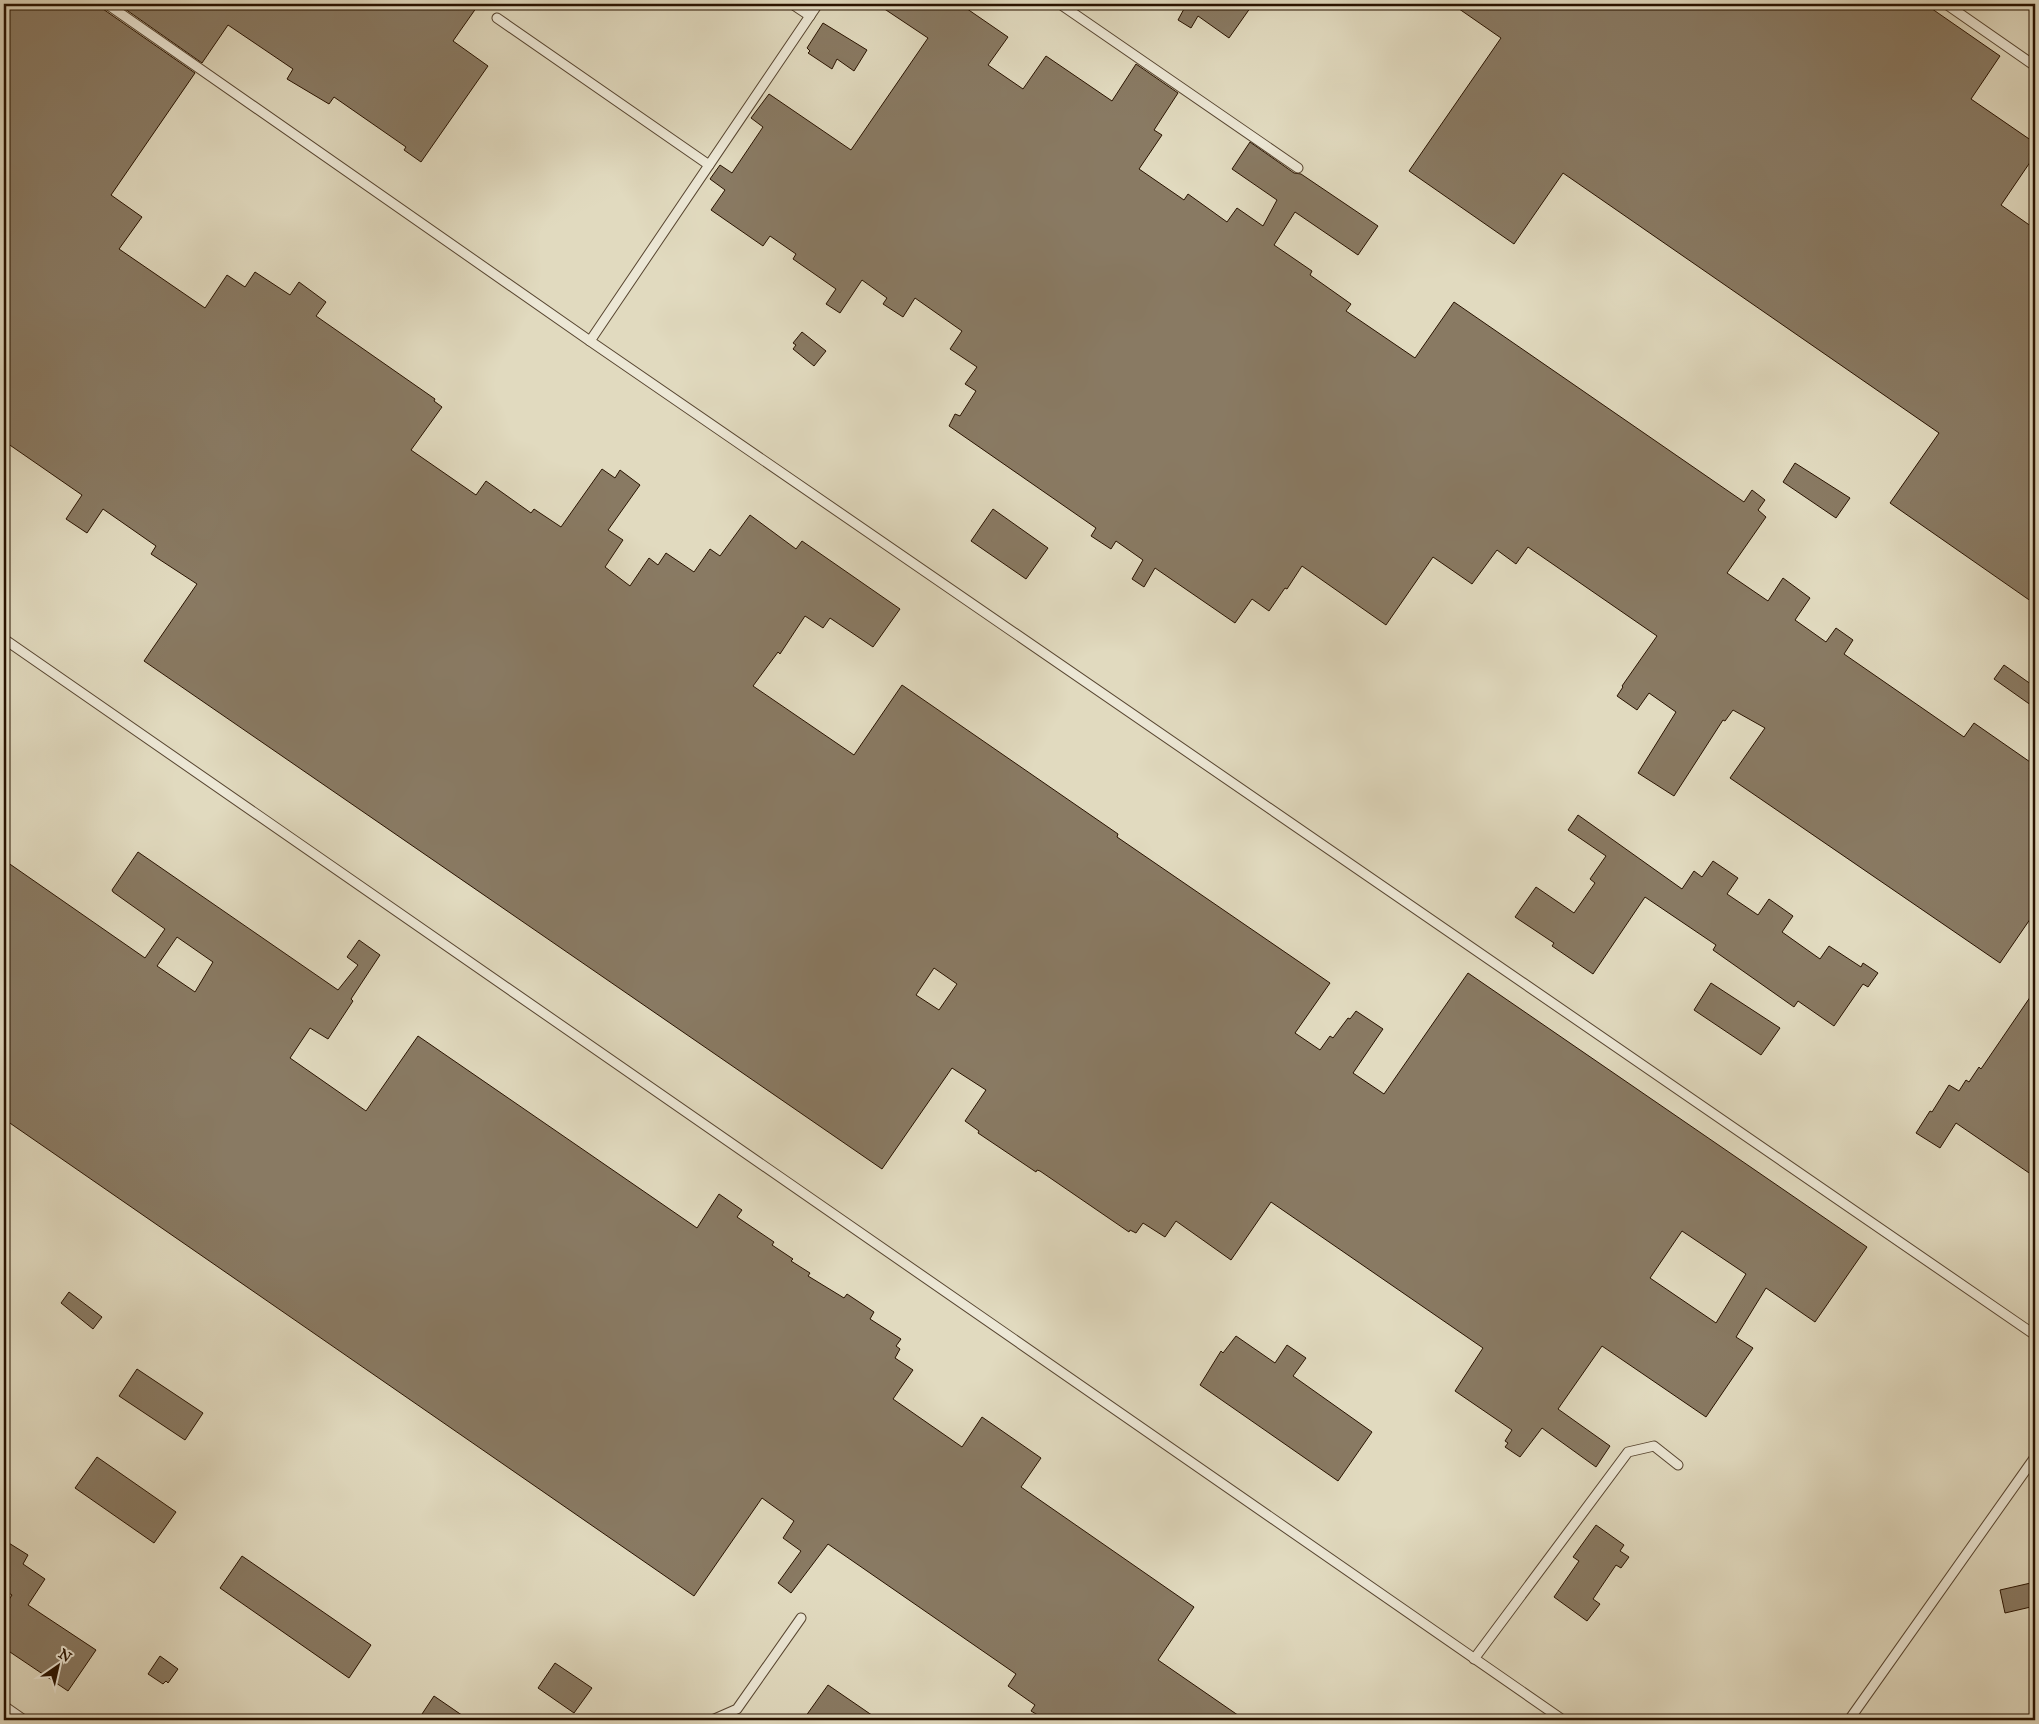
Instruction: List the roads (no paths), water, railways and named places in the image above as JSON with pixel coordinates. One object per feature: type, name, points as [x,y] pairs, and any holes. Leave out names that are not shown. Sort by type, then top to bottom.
[{"type":"lane","points":[[107,4],[590,341],[2035,1335]]},
{"type":"lane","points":[[792,4],[810,16]]},
{"type":"lane","points":[[590,341],[818,4]]},
{"type":"lane","points":[[1060,4],[1298,168]]},
{"type":"lane","points":[[1946,4],[2035,66]]},
{"type":"lane","points":[[497,18],[709,165]]},
{"type":"lane","points":[[4,639],[1563,1720]]},
{"type":"lane","points":[[1474,1659],[1628,1452],[1654,1446],[1678,1465]]},
{"type":"lane","points":[[1849,1720],[2035,1456]]},
{"type":"lane","points":[[712,1720],[737,1710],[801,1618]]},
{"type":"lane","points":[[4,1706],[24,1720]]}]
